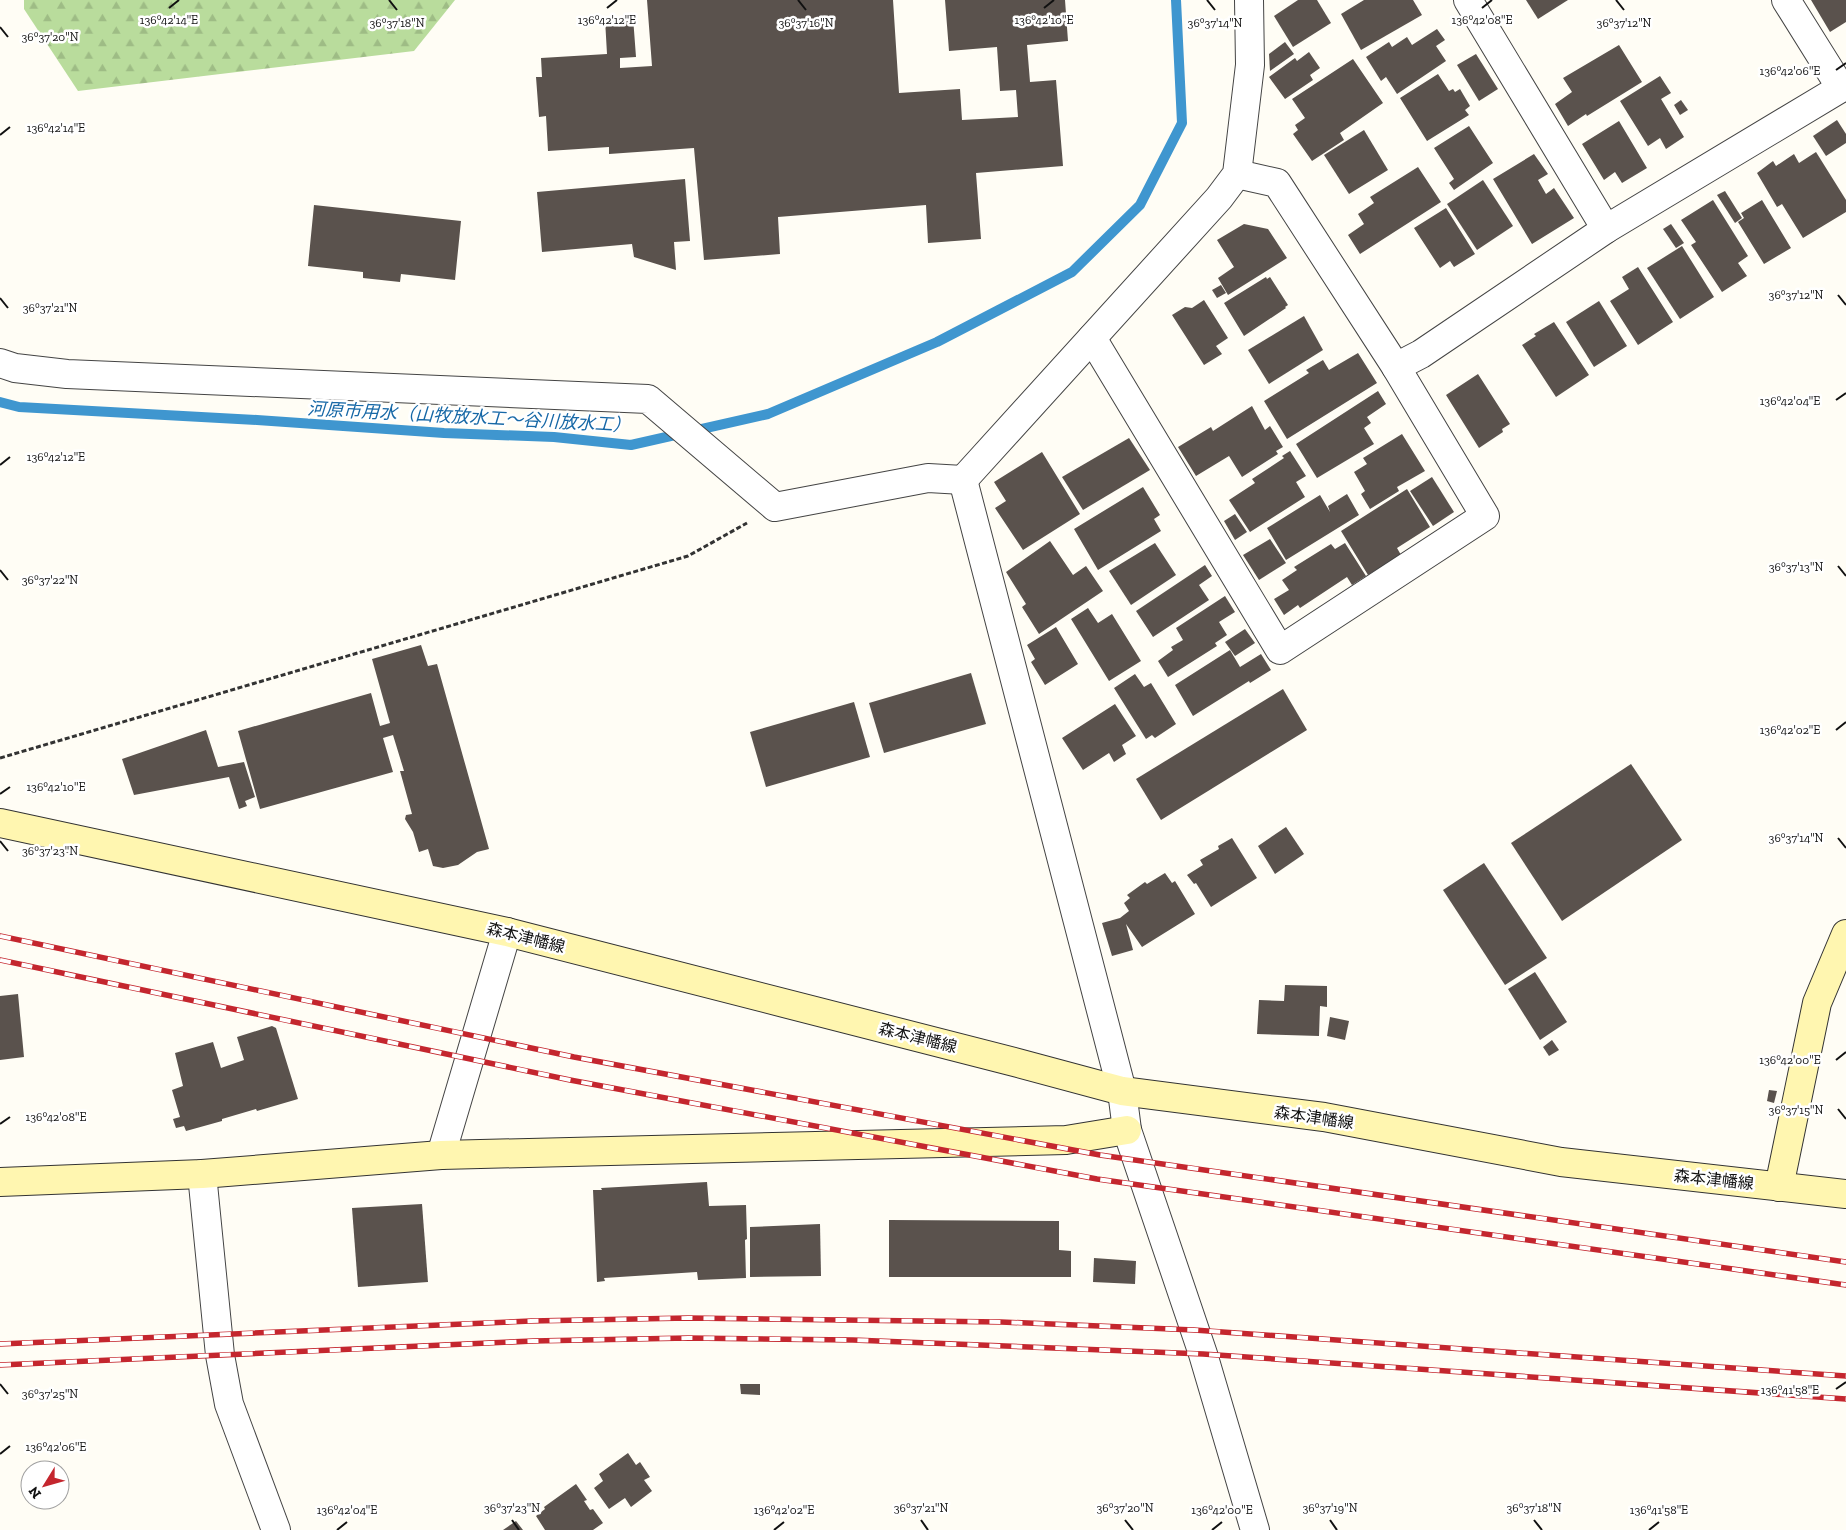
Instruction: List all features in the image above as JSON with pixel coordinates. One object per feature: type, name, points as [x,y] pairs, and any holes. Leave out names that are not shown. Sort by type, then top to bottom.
[{"type":"main road","name":"森本津幡線","points":[[0,823],[507,932],[1122,1091],[1324,1117],[1561,1162],[1846,1194]]},
{"type":"main road","points":[[1779,1187],[1817,1003],[1846,934]]},
{"type":"main road","points":[[0,1182],[202,1174],[441,1155],[1066,1140],[1127,1130]]},
{"type":"street","points":[[963,480],[1219,198],[1237,174],[1250,65],[1249,0]]},
{"type":"street","points":[[1468,0],[1606,229]]},
{"type":"street","points":[[1396,367],[1421,354],[1606,229],[1844,87],[1786,0]]},
{"type":"street","points":[[1092,338],[1280,650],[1485,516],[1396,367],[1277,183],[1237,174]]},
{"type":"street","points":[[0,363],[15,368],[67,374],[648,399],[776,507],[928,478],[963,480]]},
{"type":"street","points":[[963,480],[1122,1091],[1127,1130],[1203,1354],[1255,1530]]},
{"type":"street","points":[[441,1155],[507,932]]},
{"type":"street","points":[[202,1174],[220,1355],[229,1404],[276,1530]]},
{"type":"path","points":[[0,758],[688,556],[776,507]]},
{"type":"green space","points":[[24,0],[455,0],[414,51],[78,91],[24,9]]},
{"type":"building","points":[[647,0],[893,0],[899,93],[960,89],[962,120],[1018,117],[1016,90],[1000,91],[997,47],[949,51],[945,0],[1065,0],[1068,41],[1027,45],[1030,82],[1056,80],[1063,166],[976,173],[981,239],[928,243],[926,205],[778,217],[780,254],[704,260],[694,148],[609,154],[609,147],[548,151],[546,116],[539,117],[536,77],[542,77],[541,58],[607,54],[605,19],[633,17],[636,57],[620,58],[620,68],[652,66]]},
{"type":"building","points":[[1298,0],[1317,0],[1331,23],[1293,47],[1274,16]]},
{"type":"building","points":[[1364,0],[1413,0],[1422,15],[1361,50],[1341,14]]},
{"type":"building","points":[[1526,0],[1568,0],[1538,19]]},
{"type":"building","points":[[1811,0],[1846,0],[1846,22],[1830,32]]},
{"type":"building","points":[[1437,29],[1445,40],[1436,46],[1446,61],[1397,94],[1386,77],[1381,81],[1366,57],[1389,42],[1392,47],[1407,37],[1412,45]]},
{"type":"building","points":[[1285,42],[1294,54],[1270,71],[1269,54]]},
{"type":"building","points":[[1619,45],[1642,82],[1568,126],[1555,104],[1572,92],[1563,78]]},
{"type":"building","points":[[1309,52],[1320,68],[1310,75],[1313,80],[1285,99],[1269,77],[1295,58],[1297,61]]},
{"type":"building","points":[[1476,54],[1498,89],[1479,101],[1457,65]]},
{"type":"building","points":[[1353,59],[1383,103],[1340,133],[1344,140],[1312,161],[1293,134],[1298,130],[1295,125],[1305,118],[1292,99]]},
{"type":"building","points":[[1438,74],[1449,91],[1453,89],[1455,92],[1460,89],[1470,106],[1465,110],[1469,115],[1427,141],[1400,98]]},
{"type":"building","points":[[1660,76],[1671,93],[1661,99],[1684,137],[1666,149],[1660,138],[1648,146],[1620,101]]},
{"type":"building","points":[[1681,100],[1688,110],[1680,115],[1674,105]]},
{"type":"building","points":[[1837,120],[1846,134],[1846,143],[1826,156],[1813,136]]},
{"type":"building","points":[[1619,121],[1647,168],[1622,183],[1615,172],[1604,180],[1582,144]]},
{"type":"building","points":[[1469,126],[1493,163],[1454,190],[1449,183],[1454,179],[1434,148]]},
{"type":"building","points":[[1364,130],[1388,170],[1349,194],[1324,155]]},
{"type":"building","points":[[1816,152],[1846,200],[1846,212],[1803,238],[1782,204],[1777,207],[1757,173],[1773,161],[1776,166],[1794,154],[1799,163]]},
{"type":"building","points":[[1534,154],[1548,174],[1538,180],[1546,194],[1554,188],[1574,218],[1532,244],[1493,179]]},
{"type":"building","points":[[1418,167],[1441,202],[1360,254],[1348,235],[1364,224],[1358,214],[1374,203],[1370,197]]},
{"type":"building","points":[[685,179],[690,241],[674,242],[676,270],[634,257],[632,244],[542,252],[537,192]]},
{"type":"building","points":[[1483,180],[1513,226],[1477,250],[1447,204]]},
{"type":"building","points":[[1725,191],[1742,218],[1735,223],[1717,195]]},
{"type":"building","points":[[1713,200],[1748,256],[1738,263],[1747,276],[1722,292],[1691,245],[1696,242],[1681,220]]},
{"type":"building","points":[[1762,200],[1791,248],[1764,264],[1738,222],[1744,218],[1741,213]]},
{"type":"building","points":[[314,205],[461,221],[455,280],[401,274],[400,282],[363,278],[363,272],[308,266]]},
{"type":"building","points":[[1446,208],[1475,254],[1454,267],[1450,261],[1440,268],[1414,228]]},
{"type":"building","points":[[1244,224],[1268,229],[1287,258],[1228,295],[1218,278],[1234,267],[1217,240]]},
{"type":"building","points":[[1671,224],[1684,243],[1676,248],[1663,229]]},
{"type":"building","points":[[1682,246],[1714,297],[1680,319],[1647,268]]},
{"type":"building","points":[[1638,267],[1673,322],[1638,345],[1610,301],[1629,289],[1622,277]]},
{"type":"building","points":[[1266,277],[1267,279],[1270,277],[1288,305],[1244,336],[1224,303]]},
{"type":"building","points":[[1221,285],[1226,293],[1217,298],[1212,290]]},
{"type":"building","points":[[1204,300],[1228,338],[1216,346],[1222,354],[1204,365],[1172,315],[1185,307],[1192,308]]},
{"type":"building","points":[[1599,301],[1627,346],[1594,367],[1566,322]]},
{"type":"building","points":[[1304,316],[1323,350],[1269,384],[1248,350]]},
{"type":"building","points":[[1554,322],[1589,375],[1556,397],[1522,345],[1536,336],[1534,334]]},
{"type":"building","points":[[1358,353],[1377,383],[1287,439],[1264,401],[1309,373],[1306,370],[1323,360],[1329,370]]},
{"type":"building","points":[[1478,374],[1510,424],[1502,429],[1503,432],[1479,448],[1446,395]]},
{"type":"building","points":[[1378,391],[1386,404],[1367,417],[1371,423],[1364,428],[1374,444],[1317,478],[1296,444]]},
{"type":"building","points":[[1252,406],[1265,430],[1270,426],[1283,447],[1276,451],[1278,454],[1242,477],[1229,456],[1196,476],[1178,447],[1211,427],[1213,431]]},
{"type":"building","points":[[1402,434],[1425,471],[1397,487],[1399,491],[1370,509],[1361,494],[1365,491],[1354,472],[1367,464],[1363,458]]},
{"type":"building","points":[[1129,438],[1150,470],[1083,510],[1062,477]]},
{"type":"building","points":[[1290,451],[1306,476],[1296,482],[1305,497],[1250,532],[1229,500],[1255,483],[1252,479],[1284,458],[1282,456]]},
{"type":"building","points":[[1042,452],[1080,514],[1023,550],[995,508],[1006,501],[994,482]]},
{"type":"building","points":[[1432,477],[1454,512],[1433,526],[1410,491]]},
{"type":"building","points":[[1143,487],[1160,515],[1154,519],[1161,531],[1098,570],[1074,529]]},
{"type":"building","points":[[1407,489],[1430,527],[1397,548],[1401,555],[1368,575],[1341,531]]},
{"type":"building","points":[[1347,494],[1359,515],[1286,560],[1267,528],[1320,495],[1330,512],[1328,506]]},
{"type":"building","points":[[1235,514],[1247,532],[1235,540],[1224,521]]},
{"type":"building","points":[[1270,539],[1286,563],[1259,580],[1243,555]]},
{"type":"building","points":[[1050,541],[1073,575],[1086,566],[1103,591],[1039,634],[1022,607],[1026,604],[1006,572]]},
{"type":"building","points":[[1155,543],[1176,575],[1131,605],[1109,571]]},
{"type":"building","points":[[1345,543],[1366,576],[1352,585],[1347,577],[1300,608],[1298,605],[1284,615],[1274,599],[1289,590],[1282,580],[1297,570],[1294,567],[1331,544],[1335,549]]},
{"type":"building","points":[[1205,565],[1212,576],[1199,585],[1209,600],[1153,637],[1136,611]]},
{"type":"building","points":[[1225,596],[1235,612],[1219,622],[1227,635],[1215,643],[1217,646],[1168,677],[1158,661],[1173,650],[1171,647],[1183,640],[1176,628]]},
{"type":"building","points":[[1088,608],[1098,623],[1112,614],[1141,661],[1109,681],[1071,619]]},
{"type":"building","points":[[1056,627],[1078,664],[1045,685],[1031,662],[1035,659],[1027,645]]},
{"type":"building","points":[[1245,629],[1255,643],[1235,656],[1225,642]]},
{"type":"building","points":[[421,645],[428,666],[437,664],[489,849],[477,852],[458,865],[443,868],[433,866],[428,849],[419,852],[413,832],[405,819],[406,815],[412,814],[400,771],[404,771],[393,735],[383,738],[393,772],[260,809],[238,731],[371,693],[380,726],[390,723],[372,659]]},
{"type":"building","points":[[1230,650],[1240,667],[1261,654],[1271,670],[1250,683],[1249,681],[1193,716],[1175,685]]},
{"type":"building","points":[[971,673],[986,724],[884,753],[869,703]]},
{"type":"building","points":[[1135,674],[1144,687],[1151,683],[1176,724],[1155,738],[1152,735],[1146,739],[1114,688]]},
{"type":"building","points":[[1283,689],[1307,730],[1161,820],[1136,779]]},
{"type":"building","points":[[854,702],[870,757],[766,787],[750,732]]},
{"type":"building","points":[[1115,704],[1136,736],[1122,745],[1126,754],[1114,762],[1109,753],[1083,770],[1062,738]]},
{"type":"building","points":[[206,730],[218,767],[244,762],[255,797],[245,801],[247,806],[239,809],[229,777],[134,795],[122,759]]},
{"type":"building","points":[[1631,764],[1682,840],[1562,921],[1511,843]]},
{"type":"building","points":[[1286,827],[1304,854],[1275,874],[1258,846]]},
{"type":"building","points":[[1232,838],[1257,878],[1211,907],[1196,883],[1194,884],[1187,875],[1203,865],[1200,860],[1219,849],[1218,846]]},
{"type":"building","points":[[1484,863],[1547,958],[1505,985],[1443,890]]},
{"type":"building","points":[[1165,873],[1172,883],[1175,881],[1195,914],[1142,947],[1126,924],[1133,950],[1112,956],[1102,923],[1120,918],[1129,911],[1124,903],[1130,898],[1127,895],[1145,882],[1147,884]]},
{"type":"building","points":[[1535,972],[1567,1022],[1540,1040],[1508,989]]},
{"type":"building","points":[[1285,985],[1327,986],[1327,1007],[1320,1006],[1319,1036],[1257,1034],[1259,1000],[1284,1001]]},
{"type":"building","points":[[18,994],[24,1057],[0,1060],[0,996]]},
{"type":"building","points":[[1330,1017],[1349,1021],[1345,1040],[1327,1036]]},
{"type":"building","points":[[272,1026],[276,1028],[298,1099],[257,1111],[256,1109],[186,1131],[184,1126],[176,1128],[173,1119],[180,1117],[172,1090],[183,1086],[175,1053],[213,1042],[221,1068],[244,1060],[237,1037]]},
{"type":"building","points":[[1552,1040],[1559,1050],[1549,1056],[1543,1047]]},
{"type":"building","points":[[1769,1090],[1777,1091],[1774,1103],[1767,1101]]},
{"type":"building","points":[[707,1182],[709,1206],[746,1205],[746,1278],[698,1280],[697,1272],[604,1278],[605,1281],[597,1282],[593,1190]]},
{"type":"building","points":[[422,1204],[428,1282],[358,1287],[352,1208]]},
{"type":"building","points":[[889,1220],[1059,1221],[1059,1250],[1071,1251],[1071,1277],[889,1277]]},
{"type":"building","points":[[820,1224],[821,1276],[750,1277],[750,1227]]},
{"type":"building","points":[[1094,1258],[1136,1261],[1135,1284],[1093,1282]]},
{"type":"building","points":[[740,1384],[760,1384],[760,1395],[741,1394]]},
{"type":"building","points":[[628,1453],[636,1465],[640,1462],[650,1477],[644,1480],[652,1491],[631,1507],[625,1498],[609,1509],[594,1488],[603,1481],[599,1474]]},
{"type":"building","points":[[576,1484],[587,1500],[584,1501],[590,1510],[593,1509],[603,1523],[593,1530],[545,1530],[536,1516],[545,1509],[544,1507]]},
{"type":"building","points":[[516,1521],[523,1530],[503,1530]]},
{"type":"waterway","name":"河原市用水（山牧放水工～谷川放水工）","points":[[0,402],[19,407],[257,420],[444,433],[554,437],[631,445],[768,414],[937,342],[1072,272],[1140,205],[1182,123],[1176,0]]},
{"type":"railway","points":[[0,936],[574,1057],[1100,1155],[1846,1262]]},
{"type":"railway","points":[[0,960],[570,1080],[1097,1179],[1846,1285]]},
{"type":"railway","points":[[0,1344],[531,1321],[688,1318],[1001,1322],[1194,1330],[1846,1376]]},
{"type":"railway","points":[[0,1365],[533,1341],[688,1338],[853,1340],[1203,1354],[1846,1399]]}]
